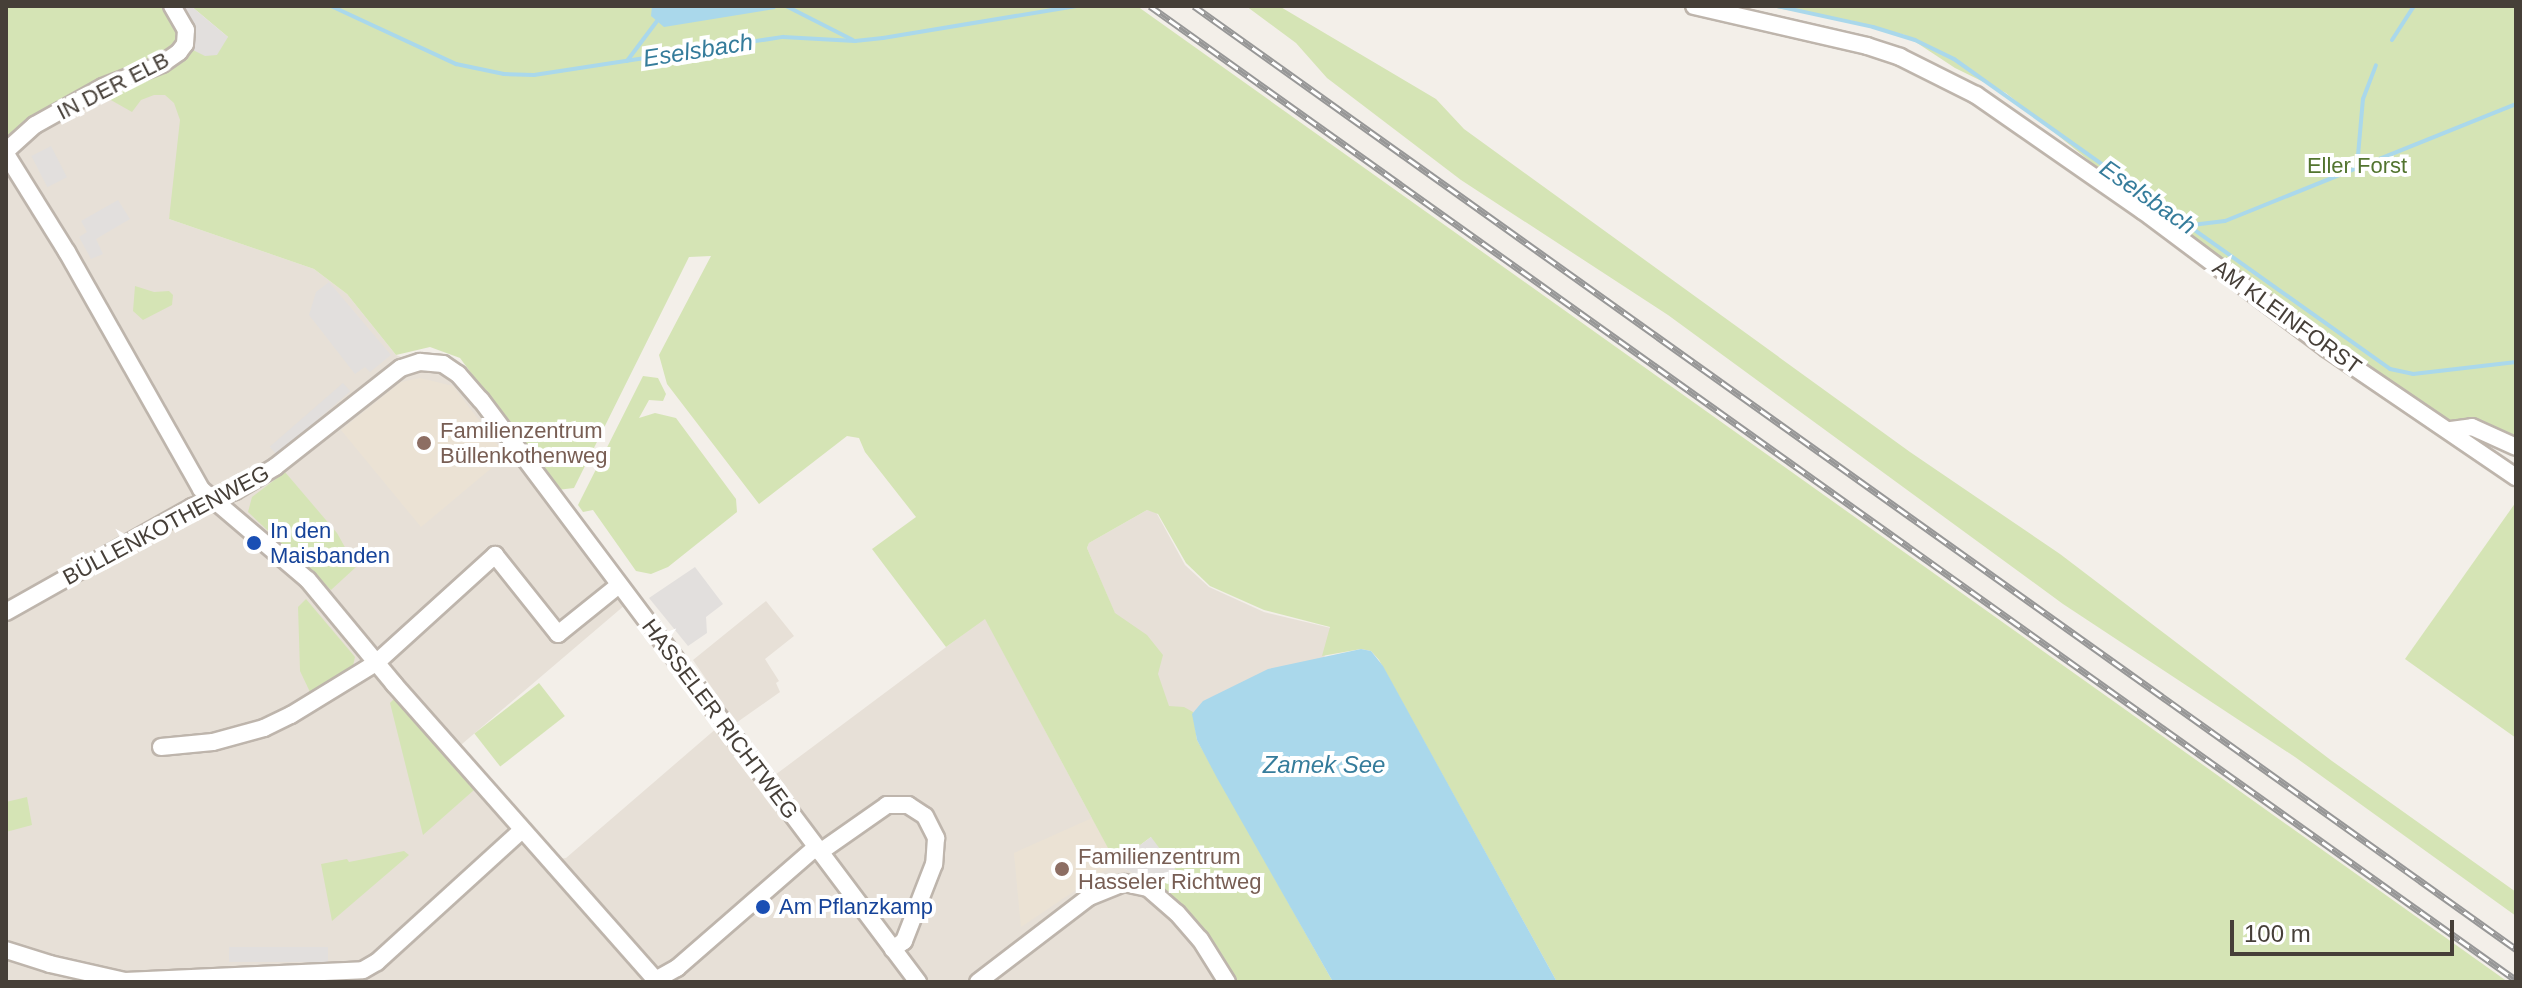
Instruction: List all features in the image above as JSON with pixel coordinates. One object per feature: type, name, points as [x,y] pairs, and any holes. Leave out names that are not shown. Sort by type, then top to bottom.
[{"type":"street","name":"IN DER ELB","points":[[6,153],[35,125],[103,87],[162,64],[179,52],[185,44],[186,30],[172,6]]},
{"type":"street","name":"AM KLEINFORST","points":[[1694,6],[1867,46],[1900,57],[1964,88],[2143,211],[2326,348],[2516,477]]},
{"type":"street","points":[[6,153],[210,500],[232,513],[308,580],[522,830],[658,980],[677,968],[818,850],[887,805],[908,805],[925,816],[936,838],[934,864],[904,941],[893,949]]},
{"type":"street","name":"BÜLLENKOTHENWEG","points":[[6,612],[192,507],[275,467],[401,368],[420,362],[443,364]]},
{"type":"street","name":"HASSELER RICHTWEG","points":[[443,364],[458,374],[481,400],[918,982]]},
{"type":"street","name":"AM KLEINFORST","points":[[2451,430],[2472,427],[2516,447]]},
{"type":"street","points":[[161,747],[213,742],[264,728],[376,663],[495,555],[558,634],[619,585]]},
{"type":"street","points":[[6,950],[50,964],[125,981],[363,970],[377,962],[522,830]]},
{"type":"street","points":[[978,982],[1089,897],[1124,883],[1148,888],[1177,913],[1200,939],[1227,982]]},
{"type":"shaded area","points":[[173,6],[191,6],[228,37],[217,55],[205,56],[187,47]]},
{"type":"shaded area","points":[[205,56],[169,219],[314,269],[347,294],[396,355],[454,378],[625,605],[462,744],[459,760],[548,860],[566,858],[718,727],[775,775],[985,618],[1116,863],[1156,888],[1230,982],[6,982],[6,153],[105,87]]},
{"type":"shaded area","points":[[51,146],[67,177],[47,187],[31,156]]},
{"type":"shaded area","points":[[118,200],[130,219],[96,239],[103,254],[91,259],[79,237],[87,232],[81,221]]},
{"type":"shaded area","points":[[329,282],[391,355],[370,372],[365,367],[355,374],[309,315],[316,292]]},
{"type":"shaded area","name":"Familienzentrum Büllenkothenweg","points":[[420,378],[453,386],[506,456],[421,527],[341,430],[401,382]]},
{"type":"shaded area","points":[[343,383],[350,391],[277,455],[270,447]]},
{"type":"shaded area","points":[[1147,510],[1156,512],[1185,565],[1209,587],[1264,612],[1331,628],[1322,668],[1162,725],[1087,548],[1089,543]]},
{"type":"shaded area","points":[[695,567],[723,604],[706,617],[707,633],[688,646],[649,598]]},
{"type":"shaded area","points":[[766,601],[794,636],[765,659],[779,681],[776,683],[780,692],[736,723],[693,660]]},
{"type":"shaded area","name":"Familienzentrum Hasseler Richtweg","points":[[1092,818],[1116,863],[1021,927],[1014,853]]},
{"type":"shaded area","points":[[1151,837],[1178,873],[1156,888],[1116,863]]},
{"type":"shaded area","points":[[229,947],[328,947],[328,962],[229,962]]},
{"type":"green space","points":[[6,6],[168,6],[182,26],[180,45],[78,90],[6,137]]},
{"type":"green space","points":[[191,6],[1137,6],[2508,982],[1557,982],[1379,660],[1371,651],[1361,649],[1322,656],[1330,627],[1264,610],[1210,586],[1186,563],[1158,514],[1147,510],[1089,543],[1087,548],[1115,613],[1147,635],[1163,655],[1158,674],[1169,706],[1184,707],[1193,712],[1197,740],[1333,982],[1230,982],[1156,888],[1151,837],[1116,863],[985,619],[946,647],[872,549],[916,517],[865,452],[859,438],[847,436],[759,504],[667,384],[659,355],[711,256],[689,257],[574,488],[557,490],[460,358],[430,347],[396,355],[347,294],[314,269],[169,219],[180,120],[174,103],[165,95],[154,95],[141,100],[132,112],[102,95],[187,47],[228,37]]},
{"type":"green space","points":[[1246,6],[1279,6],[1436,99],[1464,129],[1910,452],[2060,554],[2332,761],[2516,892],[2516,916],[2295,757],[2063,604],[1668,315],[1461,180],[1327,78],[1296,43]]},
{"type":"green space","name":"Eller Forst","points":[[1765,6],[2516,6],[2516,442],[2483,421],[2445,421],[2329,344],[2177,232],[2006,93],[1955,68],[1905,35],[1853,21]]},
{"type":"green space","points":[[135,286],[154,292],[169,291],[173,295],[172,305],[143,320],[133,311]]},
{"type":"green space","points":[[643,376],[658,378],[666,394],[663,401],[649,400],[639,418],[655,413],[676,418],[736,499],[737,512],[668,567],[651,574],[636,571],[593,510],[583,512],[578,505]]},
{"type":"green space","points":[[285,472],[337,533],[356,567],[331,590],[248,512],[252,497]]},
{"type":"green space","points":[[2516,502],[2516,738],[2405,659]]},
{"type":"green space","points":[[306,599],[355,657],[353,666],[310,692],[300,671],[298,607]]},
{"type":"green space","points":[[539,683],[565,716],[500,767],[474,733]]},
{"type":"green space","points":[[395,698],[474,790],[423,835],[390,703]]},
{"type":"green space","points":[[27,797],[32,825],[6,832],[6,802]]},
{"type":"green space","points":[[404,851],[409,855],[332,921],[321,864]]},
{"type":"water","points":[[652,6],[776,6],[775,9],[664,27],[651,16]]},
{"type":"water","name":"Zamek See","points":[[1361,649],[1371,651],[1383,666],[1557,982],[1333,982],[1197,740],[1192,714],[1203,701],[1268,669]]},
{"type":"waterway","name":"Eselsbach","points":[[331,6],[456,64],[504,74],[534,75],[783,37],[855,41],[883,38],[1076,6]]},
{"type":"waterway","points":[[786,6],[853,40]]},
{"type":"waterway","name":"Eselsbach","points":[[1777,6],[1873,27],[1915,40],[1954,59],[2390,369],[2413,374],[2516,362]]},
{"type":"waterway","points":[[2392,40],[2414,6]]},
{"type":"waterway","points":[[627,61],[657,21]]},
{"type":"waterway","points":[[2357,167],[2363,99],[2376,65]]},
{"type":"waterway","points":[[2192,225],[2225,221],[2516,104]]},
{"type":"railway","points":[[1150,6],[2516,980]]},
{"type":"railway","points":[[1194,6],[2516,949]]},
{"type":"place","name":"Familienzentrum Büllenkothenweg","points":[[424,443]]},
{"type":"place","name":"In den Maisbanden","points":[[254,543]]},
{"type":"place","name":"Familienzentrum Hasseler Richtweg","points":[[1062,869]]},
{"type":"place","name":"Am Pflanzkamp","points":[[763,907]]}]
